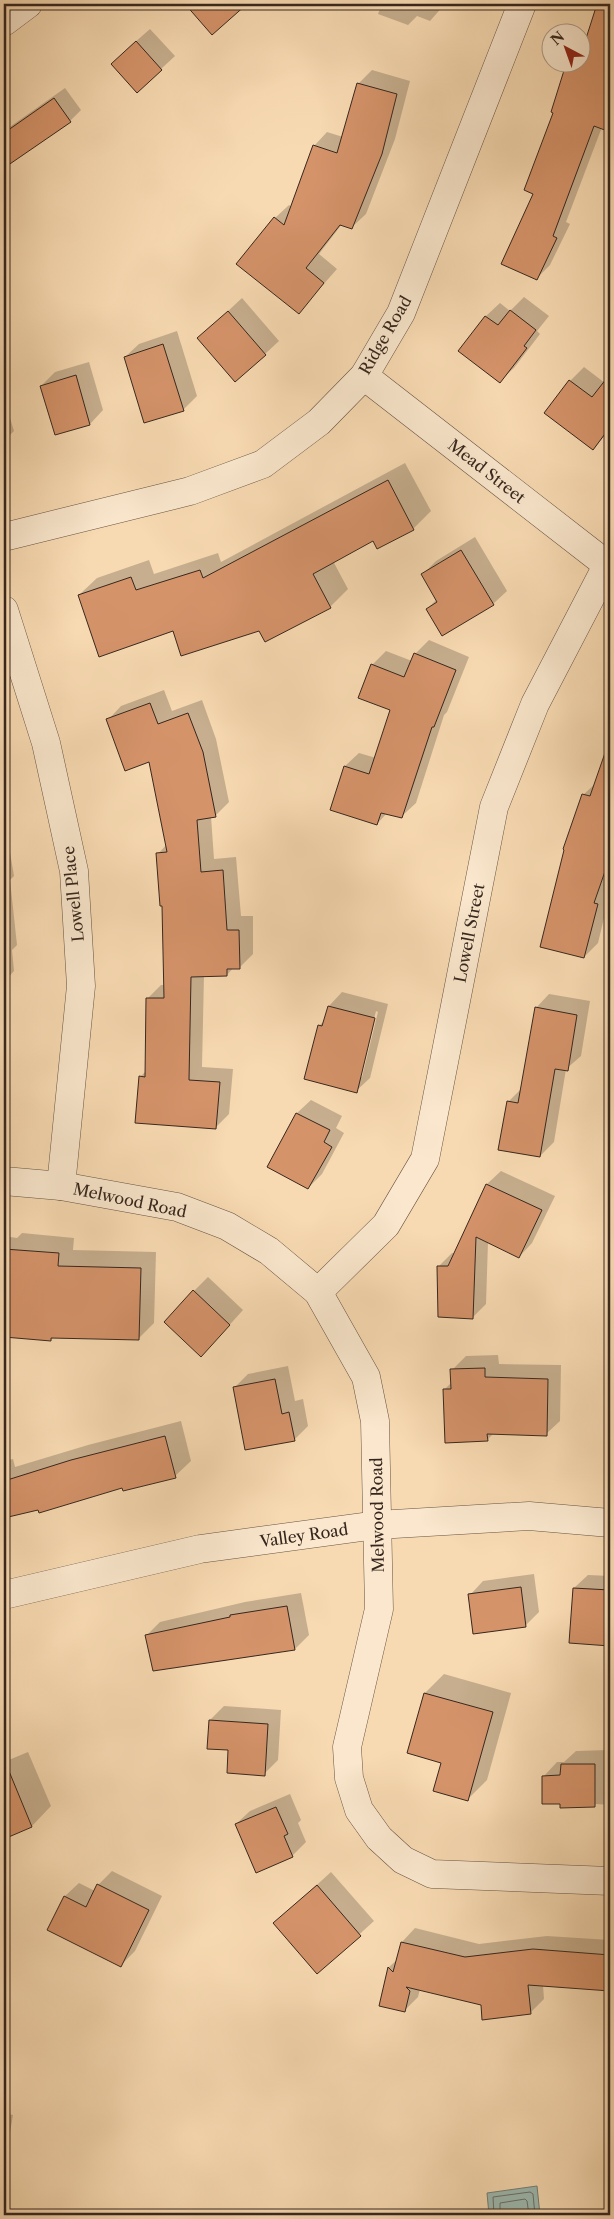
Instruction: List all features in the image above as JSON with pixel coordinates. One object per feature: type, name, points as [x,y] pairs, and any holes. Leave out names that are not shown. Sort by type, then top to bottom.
[{"type":"street","points":[[4,22],[28,4]]},
{"type":"street","name":"Ridge Road","points":[[4,537],[190,491],[263,464],[319,422],[364,376],[402,313],[522,4]]},
{"type":"street","name":"Mead Street","points":[[364,376],[609,563]]},
{"type":"street","name":"Lowell Street","points":[[318,1292],[386,1225],[425,1159],[494,807],[535,704],[609,563]]},
{"type":"street","name":"Lowell Place","points":[[4,610],[46,743],[74,871],[81,986],[61,1186]]},
{"type":"street","name":"Melwood Road","points":[[4,1182],[61,1186],[177,1207],[227,1226],[269,1251],[318,1292],[366,1377],[375,1421],[379,1609],[347,1748],[348,1778],[359,1810],[379,1838],[403,1860],[432,1874],[610,1881]]},
{"type":"street","name":"Valley Road","points":[[4,1595],[200,1549],[376,1525],[529,1516],[610,1523]]},
{"type":"water","points":[[537,2186],[540,2215],[489,2215],[487,2193]]},
{"type":"building","points":[[185,4],[247,4],[212,35]]},
{"type":"building","points":[[597,4],[610,4],[610,132],[594,126],[553,236],[557,238],[537,280],[501,264],[533,194],[524,190],[553,113],[551,112],[564,72],[592,72],[591,22]]},
{"type":"building","points":[[136,41],[162,70],[137,93],[111,64]]},
{"type":"building","points":[[357,83],[397,94],[382,154],[352,229],[340,225],[306,268],[324,283],[299,314],[236,264],[274,217],[284,225],[313,145],[337,153]]},
{"type":"building","points":[[54,98],[71,122],[4,168],[4,133]]},
{"type":"building","points":[[510,310],[536,330],[524,346],[527,348],[500,383],[458,351],[485,316],[498,325]]},
{"type":"building","points":[[228,311],[266,355],[235,382],[197,338]]},
{"type":"building","points":[[163,344],[184,411],[144,423],[124,357]]},
{"type":"building","points":[[610,374],[610,427],[593,450],[544,413],[569,380],[592,397]]},
{"type":"building","points":[[76,375],[90,425],[55,435],[40,386]]},
{"type":"building","points":[[388,480],[414,530],[377,549],[373,541],[313,574],[331,608],[265,642],[259,631],[181,656],[173,631],[99,657],[78,595],[131,577],[136,590],[200,570],[203,578]]},
{"type":"building","points":[[461,550],[494,605],[442,636],[426,609],[437,602],[421,574]]},
{"type":"building","points":[[414,653],[456,670],[434,727],[432,727],[402,818],[381,813],[377,825],[330,810],[344,766],[369,774],[390,710],[358,698],[371,664],[404,677]]},
{"type":"building","points":[[150,703],[158,724],[188,713],[203,752],[216,817],[197,820],[201,872],[223,870],[227,930],[239,930],[240,969],[227,969],[227,976],[191,977],[189,1080],[220,1082],[216,1129],[135,1123],[139,1076],[145,1077],[146,998],[164,998],[162,906],[160,906],[156,853],[167,852],[149,762],[125,771],[106,719]]},
{"type":"building","points":[[606,750],[610,751],[610,857],[594,903],[598,904],[584,958],[540,947],[563,849],[582,794],[590,796]]},
{"type":"building","points":[[328,1006],[375,1018],[357,1093],[304,1079],[318,1025],[322,1026]]},
{"type":"building","points":[[535,1007],[577,1015],[568,1071],[555,1069],[540,1157],[498,1150],[507,1101],[518,1103]]},
{"type":"building","points":[[296,1113],[330,1130],[324,1142],[332,1147],[308,1189],[267,1167]]},
{"type":"building","points":[[486,1184],[542,1210],[519,1258],[476,1237],[473,1319],[438,1317],[437,1266],[448,1266]]},
{"type":"building","points":[[4,1249],[59,1253],[58,1266],[141,1268],[139,1340],[51,1338],[51,1341],[4,1337]]},
{"type":"building","points":[[193,1290],[230,1325],[201,1357],[164,1322]]},
{"type":"building","points":[[485,1368],[485,1377],[548,1379],[547,1436],[487,1434],[488,1441],[445,1443],[443,1389],[451,1389],[450,1369]]},
{"type":"building","points":[[275,1379],[282,1414],[289,1412],[295,1441],[245,1450],[233,1387]]},
{"type":"building","points":[[165,1436],[176,1478],[123,1491],[122,1488],[39,1513],[38,1510],[4,1518],[4,1481],[71,1460]]},
{"type":"building","points":[[521,1587],[526,1627],[473,1634],[468,1594]]},
{"type":"building","points":[[573,1588],[610,1590],[610,1646],[569,1643]]},
{"type":"building","points":[[287,1606],[295,1650],[153,1671],[145,1635],[230,1617],[230,1615]]},
{"type":"building","points":[[424,1693],[493,1712],[468,1801],[433,1791],[441,1763],[407,1753]]},
{"type":"building","points":[[209,1720],[268,1724],[265,1776],[227,1773],[228,1750],[207,1749]]},
{"type":"building","points":[[4,1759],[32,1827],[4,1839]]},
{"type":"building","points":[[561,1764],[595,1764],[595,1807],[560,1808],[560,1804],[542,1804],[542,1776],[560,1775]]},
{"type":"building","points":[[276,1807],[288,1834],[284,1836],[293,1857],[256,1873],[235,1824]]},
{"type":"building","points":[[97,1884],[149,1910],[121,1967],[47,1930],[64,1896],[86,1907]]},
{"type":"building","points":[[317,1885],[361,1936],[317,1974],[273,1923]]},
{"type":"building","points":[[401,1942],[465,1957],[533,1949],[610,1955],[610,1991],[528,1985],[531,2014],[482,2020],[481,2005],[406,1987],[410,1991],[405,2012],[379,2006],[388,1967],[393,1972]]}]
